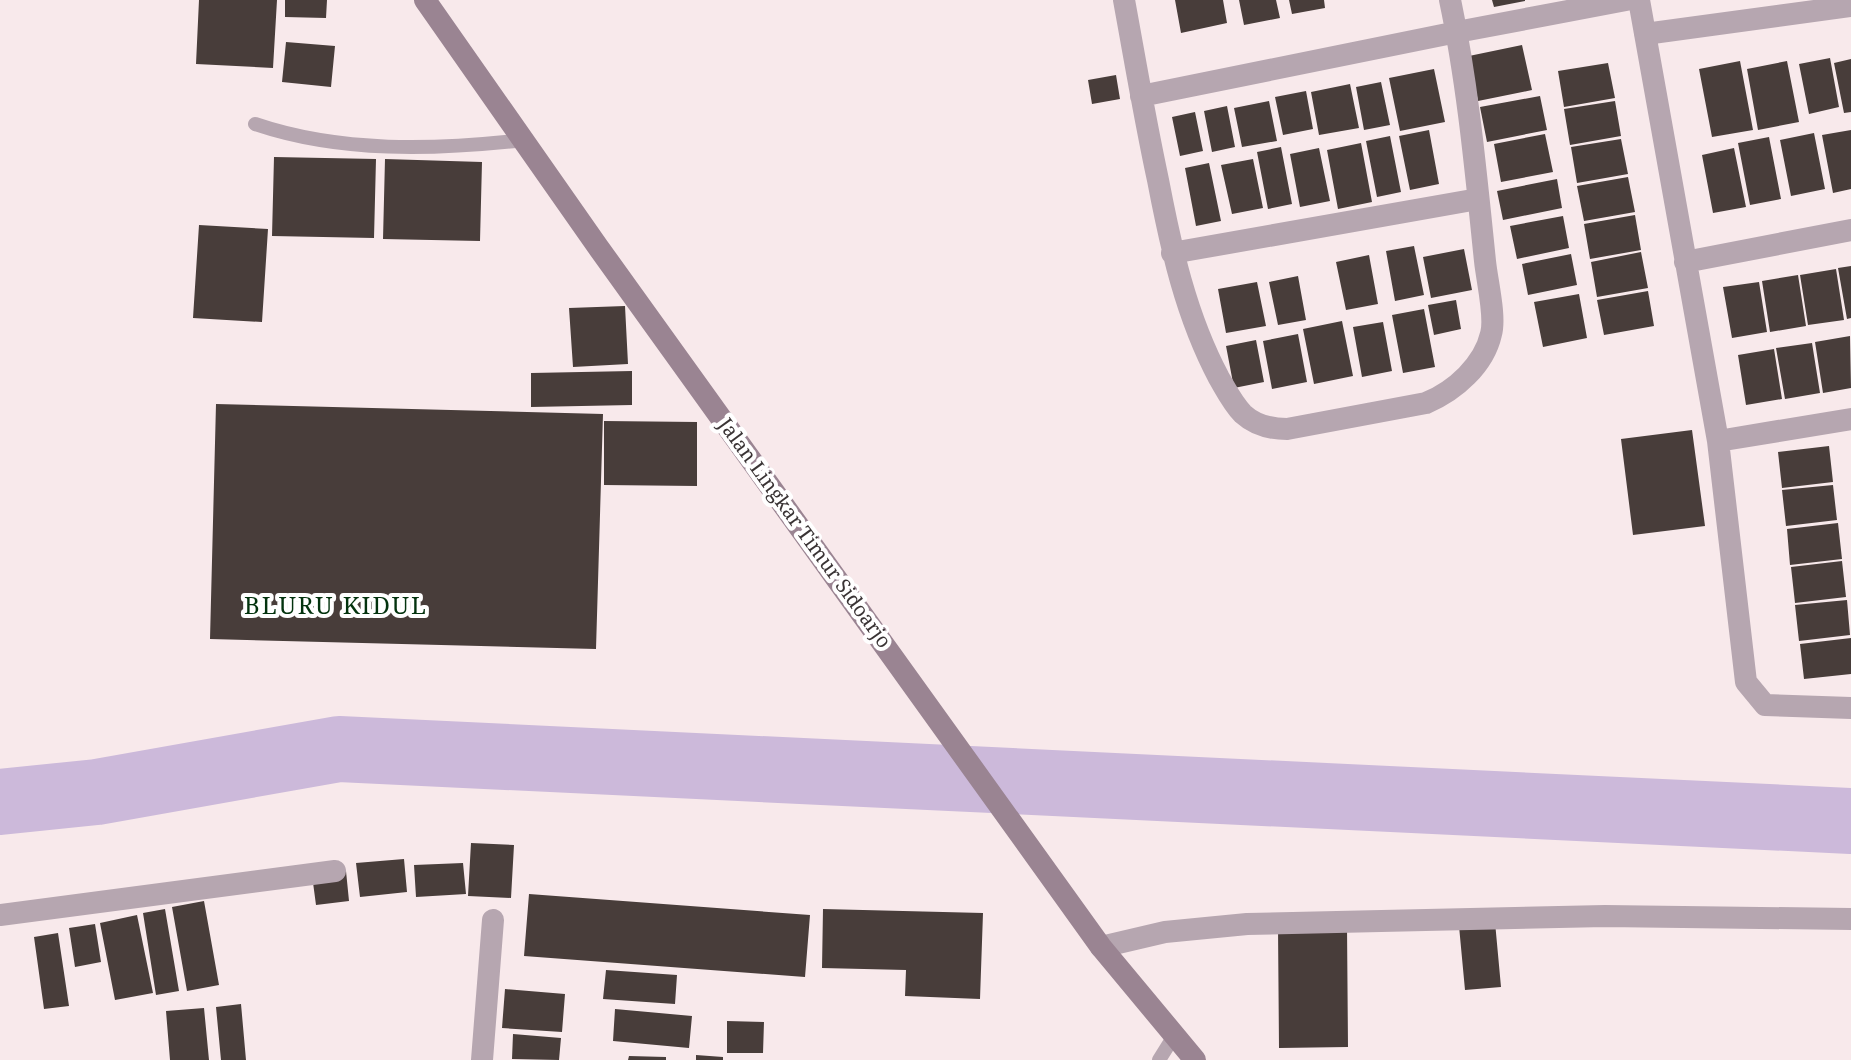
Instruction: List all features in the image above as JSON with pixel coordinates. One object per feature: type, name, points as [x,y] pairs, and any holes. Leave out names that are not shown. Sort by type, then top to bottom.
[{"type":"main road","name":"Jalan Lingkar Timur Sidoarjo","points":[[425,0],[598,247],[1101,947],[1195,1060]]},
{"type":"street","points":[[1124,0],[1172,253],[1196,330],[1229,395],[1242,413],[1253,422],[1272,429],[1287,429],[1426,403],[1457,385],[1485,354],[1493,331],[1457,32],[1450,0]]},
{"type":"street","points":[[1141,96],[1626,0]]},
{"type":"street","points":[[1639,0],[1718,441],[1746,682],[1765,705],[1851,708]]},
{"type":"street","points":[[1645,34],[1851,6]]},
{"type":"street","points":[[1172,253],[1478,199]]},
{"type":"street","points":[[1685,262],[1851,230]]},
{"type":"street","points":[[1718,441],[1851,419]]},
{"type":"street","points":[[0,915],[335,871]]},
{"type":"street","points":[[1101,947],[1165,932],[1247,924],[1605,916],[1851,919]]},
{"type":"street","points":[[482,1060],[493,920]]},
{"type":"lane","points":[[255,124],[288,135],[381,147],[476,145],[524,140]]},
{"type":"lane","points":[[1159,1060],[1174,1036]]},
{"type":"building","points":[[199,0],[277,0],[273,68],[196,64]]},
{"type":"building","points":[[285,0],[327,0],[326,18],[285,17]]},
{"type":"building","points":[[1175,0],[1223,0],[1227,23],[1181,33]]},
{"type":"building","points":[[1239,0],[1276,0],[1280,18],[1244,25]]},
{"type":"building","points":[[1289,0],[1324,0],[1325,8],[1292,14]]},
{"type":"building","points":[[1492,0],[1525,0],[1525,1],[1494,7]]},
{"type":"building","points":[[286,42],[335,46],[331,87],[282,82]]},
{"type":"building","points":[[1522,45],[1532,90],[1478,101],[1469,56]]},
{"type":"building","points":[[1830,58],[1839,107],[1809,114],[1799,64]]},
{"type":"building","points":[[1851,59],[1851,112],[1844,113],[1834,63]]},
{"type":"building","points":[[1740,61],[1753,130],[1712,137],[1699,69]]},
{"type":"building","points":[[1787,61],[1799,122],[1758,130],[1747,69]]},
{"type":"building","points":[[1608,63],[1615,98],[1564,107],[1558,71]]},
{"type":"building","points":[[1434,69],[1445,122],[1400,131],[1389,78]]},
{"type":"building","points":[[1116,75],[1120,99],[1092,104],[1088,80]]},
{"type":"building","points":[[1381,82],[1390,125],[1364,130],[1356,87]]},
{"type":"building","points":[[1350,84],[1359,128],[1319,135],[1311,92]]},
{"type":"building","points":[[1306,91],[1313,129],[1283,135],[1275,97]]},
{"type":"building","points":[[1540,96],[1547,130],[1487,142],[1480,107]]},
{"type":"building","points":[[1269,101],[1277,141],[1242,147],[1234,108]]},
{"type":"building","points":[[1615,101],[1621,136],[1570,145],[1564,109]]},
{"type":"building","points":[[1227,106],[1235,147],[1212,152],[1204,111]]},
{"type":"building","points":[[1195,112],[1203,151],[1180,156],[1172,117]]},
{"type":"building","points":[[1429,130],[1439,184],[1410,190],[1399,136]]},
{"type":"building","points":[[1851,130],[1851,189],[1833,193],[1822,135]]},
{"type":"building","points":[[1814,133],[1825,189],[1791,196],[1780,140]]},
{"type":"building","points":[[1545,134],[1553,172],[1501,182],[1494,144]]},
{"type":"building","points":[[1390,136],[1401,192],[1377,197],[1366,141]]},
{"type":"building","points":[[1769,137],[1781,199],[1750,205],[1738,143]]},
{"type":"building","points":[[1621,139],[1628,174],[1577,183],[1571,147]]},
{"type":"building","points":[[1361,143],[1372,202],[1338,209],[1327,150]]},
{"type":"building","points":[[1281,147],[1292,204],[1268,209],[1257,152]]},
{"type":"building","points":[[1319,148],[1330,201],[1300,207],[1290,154]]},
{"type":"building","points":[[1734,148],[1746,207],[1713,213],[1702,155]]},
{"type":"building","points":[[274,157],[376,159],[374,238],[272,236]]},
{"type":"building","points":[[385,159],[482,162],[480,241],[383,239]]},
{"type":"building","points":[[1253,159],[1263,208],[1232,214],[1221,165]]},
{"type":"building","points":[[1209,163],[1221,221],[1196,226],[1185,168]]},
{"type":"building","points":[[1628,177],[1635,212],[1584,221],[1577,186]]},
{"type":"building","points":[[1557,179],[1562,208],[1503,220],[1497,191]]},
{"type":"building","points":[[1635,215],[1641,250],[1590,259],[1584,224]]},
{"type":"building","points":[[1563,216],[1569,248],[1517,259],[1510,226]]},
{"type":"building","points":[[199,225],[268,229],[262,322],[193,318]]},
{"type":"building","points":[[1414,246],[1424,295],[1395,301],[1386,251]]},
{"type":"building","points":[[1464,249],[1472,290],[1431,298],[1423,257]]},
{"type":"building","points":[[1641,252],[1648,288],[1597,297],[1591,262]]},
{"type":"building","points":[[1571,254],[1577,285],[1528,295],[1522,264]]},
{"type":"building","points":[[1369,255],[1378,304],[1346,310],[1336,262]]},
{"type":"building","points":[[1851,266],[1851,318],[1847,319],[1838,268]]},
{"type":"building","points":[[1836,269],[1844,320],[1808,325],[1800,275]]},
{"type":"building","points":[[1798,275],[1806,326],[1770,332],[1762,281]]},
{"type":"building","points":[[1298,276],[1306,320],[1278,325],[1269,282]]},
{"type":"building","points":[[1257,282],[1266,326],[1226,333],[1218,289]]},
{"type":"building","points":[[1759,282],[1767,332],[1732,338],[1723,287]]},
{"type":"building","points":[[1648,291],[1654,326],[1604,335],[1597,300]]},
{"type":"building","points":[[1579,294],[1587,338],[1543,347],[1534,302]]},
{"type":"building","points":[[1456,300],[1461,329],[1434,335],[1428,305]]},
{"type":"building","points":[[625,306],[628,364],[573,367],[569,308]]},
{"type":"building","points":[[1424,309],[1435,367],[1403,373],[1392,315]]},
{"type":"building","points":[[1342,321],[1353,376],[1314,384],[1303,329]]},
{"type":"building","points":[[1383,322],[1392,371],[1362,377],[1353,327]]},
{"type":"building","points":[[1298,334],[1307,382],[1272,389],[1263,341]]},
{"type":"building","points":[[1850,336],[1851,388],[1823,393],[1815,342]]},
{"type":"building","points":[[1256,340],[1264,382],[1234,388],[1226,346]]},
{"type":"building","points":[[1812,343],[1820,393],[1785,399],[1776,348]]},
{"type":"building","points":[[1774,349],[1782,399],[1746,405],[1738,355]]},
{"type":"building","points":[[632,371],[632,405],[531,407],[531,373]]},
{"type":"building","points":[[216,404],[603,414],[596,649],[210,639]]},
{"type":"building","points":[[604,421],[697,422],[697,486],[604,485]]},
{"type":"building","points":[[1692,430],[1705,526],[1633,535],[1621,439]]},
{"type":"building","points":[[1829,446],[1833,482],[1782,488],[1778,452]]},
{"type":"building","points":[[1833,485],[1837,520],[1786,526],[1782,490]]},
{"type":"building","points":[[1838,523],[1842,559],[1790,565],[1787,529]]},
{"type":"building","points":[[1842,561],[1846,597],[1795,603],[1791,567]]},
{"type":"building","points":[[1847,600],[1850,635],[1799,641],[1795,605]]},
{"type":"building","points":[[1851,638],[1851,674],[1804,679],[1800,644]]},
{"type":"building","points":[[471,843],[514,845],[511,898],[468,896]]},
{"type":"building","points":[[404,859],[407,892],[360,897],[356,863]]},
{"type":"building","points":[[463,863],[466,894],[416,897],[414,865]]},
{"type":"building","points":[[346,871],[349,901],[316,905],[312,875]]},
{"type":"building","points":[[529,894],[810,915],[805,977],[524,956]]},
{"type":"building","points":[[204,901],[219,985],[187,991],[172,907]]},
{"type":"building","points":[[165,909],[179,991],[156,995],[143,913]]},
{"type":"building","points":[[823,909],[983,913],[980,999],[905,996],[906,970],[822,968]]},
{"type":"building","points":[[137,915],[153,993],[115,1000],[100,923]]},
{"type":"building","points":[[1495,922],[1501,987],[1465,990],[1459,926]]},
{"type":"building","points":[[95,924],[101,962],[75,967],[69,928]]},
{"type":"building","points":[[1347,926],[1348,1047],[1279,1048],[1278,927]]},
{"type":"building","points":[[58,933],[69,1006],[44,1009],[34,937]]},
{"type":"building","points":[[606,970],[677,975],[675,1004],[603,999]]},
{"type":"building","points":[[505,989],[565,994],[562,1032],[502,1028]]},
{"type":"building","points":[[241,1004],[246,1060],[221,1060],[216,1007]]},
{"type":"building","points":[[204,1008],[209,1060],[170,1060],[166,1011]]},
{"type":"building","points":[[615,1009],[692,1016],[689,1048],[613,1041]]},
{"type":"building","points":[[727,1021],[764,1022],[763,1053],[727,1053]]},
{"type":"building","points":[[513,1034],[561,1038],[559,1060],[512,1059]]},
{"type":"building","points":[[696,1055],[723,1057],[723,1060],[696,1060]]},
{"type":"building","points":[[629,1056],[666,1057],[666,1060],[628,1060]]},
{"type":"waterway","points":[[0,802],[97,792],[339,749],[1851,821]]},
{"type":"district","name":"BLURU KIDUL","points":[[336,606]]}]
